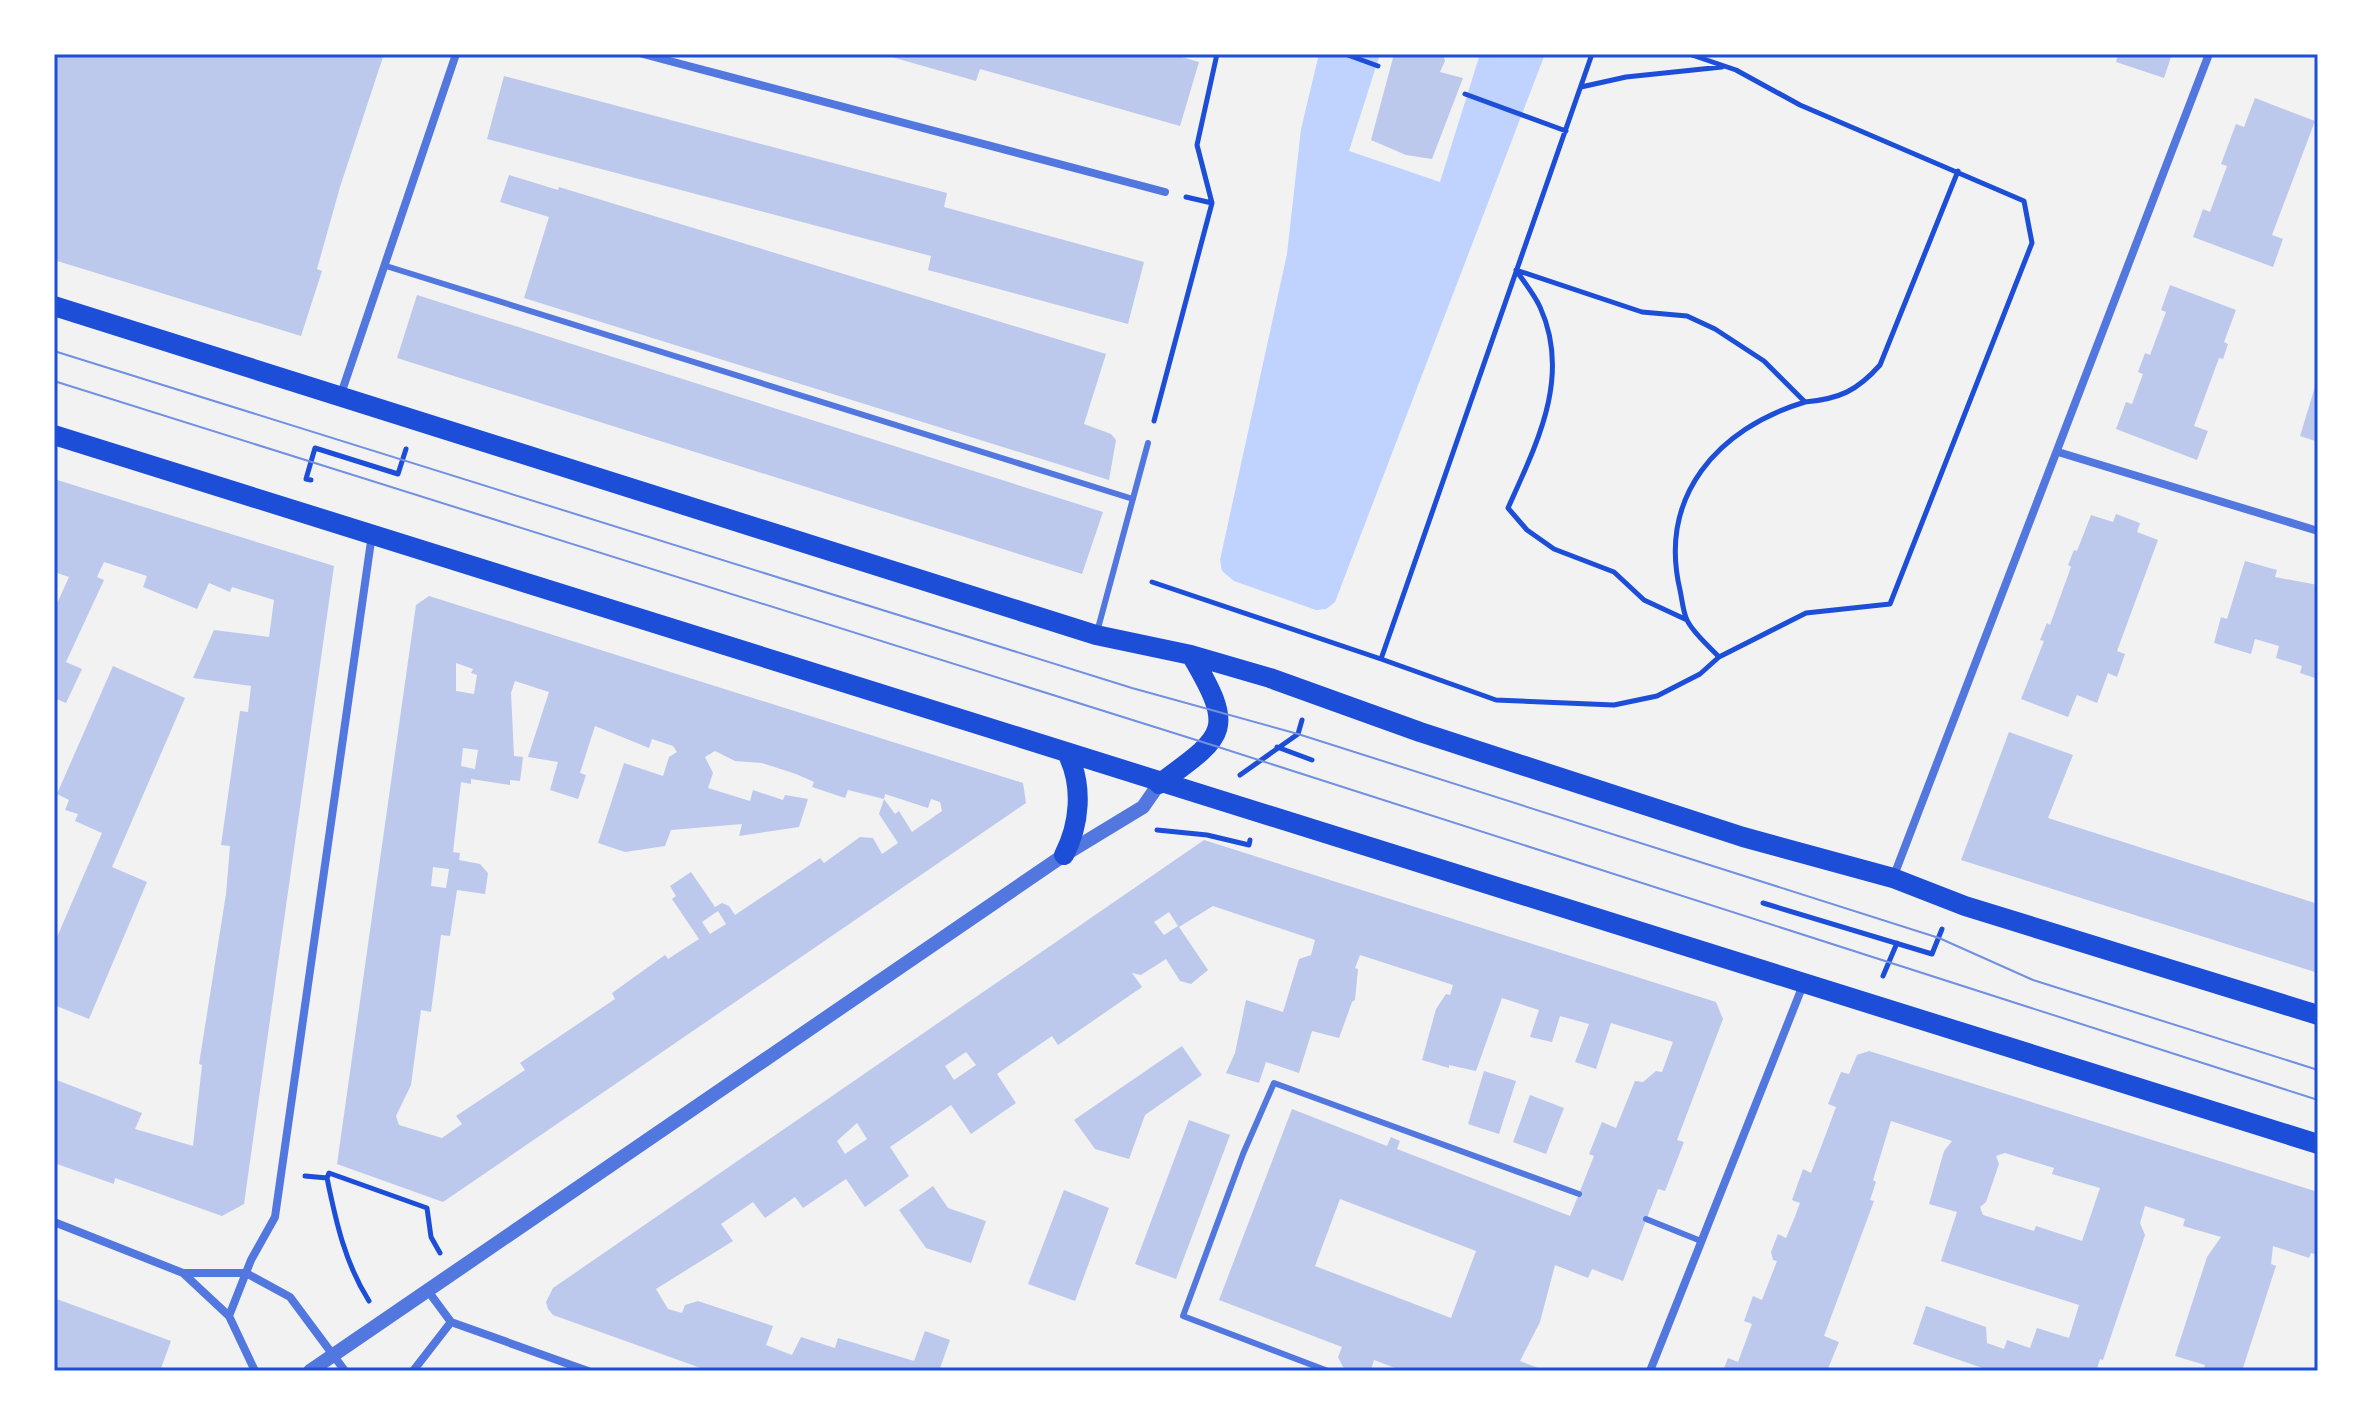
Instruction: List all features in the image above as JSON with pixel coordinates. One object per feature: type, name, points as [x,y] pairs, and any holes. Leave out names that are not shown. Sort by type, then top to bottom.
[{"type":"main road","points":[[54,306],[1096,635],[1191,655],[1270,678],[1420,732],[1743,837],[1893,878],[1965,906],[2318,1015]]},
{"type":"main road","points":[[54,435],[1159,784],[2318,1144]]},
{"type":"main road","points":[[1159,784],[1212,745],[1218,731],[1219,712],[1212,691],[1191,655]]},
{"type":"main road","points":[[1064,855],[1075,835],[1077,805],[1077,773],[1068,755]]},
{"type":"street","points":[[340,395],[456,54]]},
{"type":"street","points":[[643,54],[1165,192]]},
{"type":"street","points":[[1893,878],[2209,54]]},
{"type":"street","points":[[2058,452],[2318,531]]},
{"type":"street","points":[[229,1316],[246,1273],[275,1217],[372,533]]},
{"type":"street","points":[[310,1371],[1064,855],[1143,807],[1159,784]]},
{"type":"street","points":[[1650,1371],[1804,982]]},
{"type":"street","points":[[54,1222],[183,1273],[229,1316],[255,1371]]},
{"type":"street","points":[[183,1273],[246,1273],[290,1297],[345,1371]]},
{"type":"street","points":[[428,1291],[451,1322],[588,1371]]},
{"type":"street","points":[[413,1371],[451,1322]]},
{"type":"lane","points":[[386,266],[1133,499]]},
{"type":"lane","points":[[1096,635],[1148,443]]},
{"type":"lane","points":[[1328,1371],[1183,1316],[1243,1154],[1274,1083],[1579,1194]]},
{"type":"lane","points":[[1646,1219],[1701,1241]]},
{"type":"path","points":[[1148,443],[1212,203],[1197,145],[1217,54]]},
{"type":"path","points":[[1345,54],[1378,66]]},
{"type":"path","points":[[1381,659],[1592,54]]},
{"type":"path","points":[[1152,582],[1496,700],[1614,705],[1657,696],[1700,674],[1719,657],[1806,613],[1890,604],[2032,243],[2024,201],[1958,170],[1800,105],[1726,67],[1689,54]]},
{"type":"path","points":[[1580,87],[1626,77],[1726,67]]},
{"type":"path","points":[[1465,94],[1566,131]]},
{"type":"path","points":[[1687,620],[1674,565],[1676,518],[1692,487],[1723,445],[1754,421],[1805,402],[1827,400],[1862,386],[1880,365],[1958,170]]},
{"type":"path","points":[[1516,270],[1642,312],[1687,316],[1715,329],[1764,361],[1805,402]]},
{"type":"path","points":[[1516,270],[1543,319],[1551,344],[1552,389],[1545,426],[1508,508],[1527,530],[1554,549],[1614,572],[1644,600],[1687,620],[1719,657]]},
{"type":"path","points":[[306,479],[315,448],[398,474],[407,447]]},
{"type":"path","points":[[1249,768],[1298,734],[1300,726]]},
{"type":"path","points":[[1276,747],[1312,760]]},
{"type":"path","points":[[1147,829],[1207,835],[1249,845],[1251,835]]},
{"type":"path","points":[[1763,903],[1932,954],[1942,930]]},
{"type":"path","points":[[1884,975],[1897,943]]},
{"type":"path","points":[[356,1281],[338,1232],[329,1173],[427,1208],[431,1237],[453,1274]]},
{"type":"water","points":[[1319,54],[1380,54],[1349,151],[1440,182],[1480,54],[1545,54],[1335,602],[1326,609],[1316,610],[1234,581],[1222,571],[1220,560],[1287,254],[1301,129]]},
{"type":"building","points":[[54,54],[384,54],[340,187],[317,269],[322,271],[301,336],[54,260]]},
{"type":"building","points":[[881,54],[1171,54],[1199,62],[1180,126],[980,69],[976,81]]},
{"type":"building","points":[[1394,54],[1443,54],[1445,61],[1440,72],[1463,78],[1432,159],[1406,155],[1371,140]]},
{"type":"building","points":[[2118,54],[2172,54],[2164,78],[2116,62]]},
{"type":"building","points":[[504,76],[947,193],[944,207],[1144,262],[1128,324],[928,270],[931,256],[487,139]]},
{"type":"building","points":[[2255,98],[2315,121],[2272,235],[2283,239],[2273,267],[2193,237],[2203,209],[2210,212],[2227,166],[2221,164],[2236,124],[2244,127]]},
{"type":"building","points":[[509,175],[558,190],[559,187],[1106,354],[1084,424],[1111,434],[1116,440],[1109,480],[524,298],[549,217],[500,202]]},
{"type":"building","points":[[2170,285],[2236,310],[2224,342],[2228,344],[2223,359],[2219,358],[2194,426],[2208,431],[2197,460],[2116,429],[2126,402],[2132,404],[2143,374],[2138,372],[2145,353],[2150,355],[2166,312],[2161,310]]},
{"type":"building","points":[[417,295],[1103,512],[1082,574],[397,358]]},
{"type":"building","points":[[2318,380],[2318,442],[2300,436]]},
{"type":"building","points":[[54,479],[334,566],[244,1204],[222,1216],[115,1178],[114,1184],[54,1163],[54,1079],[142,1113],[135,1129],[193,1146],[202,1065],[199,1064],[226,894],[230,846],[221,845],[240,711],[248,712],[251,686],[193,678],[214,630],[269,637],[274,600],[232,587],[230,592],[209,583],[197,609],[143,587],[147,576],[104,562],[97,577],[104,580],[66,662],[82,669],[66,703],[54,698],[54,610],[69,577],[54,572]]},
{"type":"building","points":[[2116,514],[2140,523],[2137,532],[2158,540],[2117,651],[2125,654],[2117,677],[2108,673],[2097,703],[2077,695],[2068,717],[2021,699],[2044,641],[2040,640],[2047,623],[2050,625],[2071,567],[2068,565],[2091,515],[2113,522]]},
{"type":"building","points":[[2245,561],[2277,570],[2275,577],[2318,585],[2318,679],[2300,673],[2302,666],[2276,658],[2279,646],[2255,639],[2251,654],[2214,643],[2221,617],[2227,619]]},
{"type":"building","points":[[429,596],[1023,783],[1026,803],[443,1202],[337,1164],[416,605]],"holes":[[[456,663],[473,669],[471,673],[477,675],[474,694],[456,691]],[[515,681],[549,692],[528,757],[558,762],[550,790],[578,799],[586,775],[580,773],[595,726],[649,748],[652,739],[673,746],[677,752],[669,757],[663,776],[624,763],[598,843],[625,852],[665,846],[671,830],[742,824],[739,836],[799,827],[808,799],[785,795],[783,800],[753,790],[750,801],[708,788],[713,773],[705,757],[715,751],[735,761],[762,763],[796,774],[814,782],[812,787],[845,798],[848,790],[884,799],[879,814],[898,843],[882,854],[873,838],[860,837],[824,863],[820,858],[735,915],[729,906],[722,903],[715,907],[691,872],[670,886],[676,896],[672,899],[699,939],[668,959],[665,955],[612,993],[615,999],[520,1063],[525,1070],[456,1116],[462,1124],[442,1138],[399,1125],[396,1116],[411,1085],[421,1010],[431,1012],[441,935],[450,936],[457,890],[485,894],[488,873],[480,864],[459,860],[460,853],[453,852],[461,782],[471,784],[471,779],[510,785],[510,780],[520,781],[523,757],[514,756],[511,693]],[[463,748],[478,750],[475,769],[461,766]],[[885,794],[928,808],[931,799],[940,802],[942,811],[912,832],[899,811],[895,814],[884,799]],[[433,867],[449,869],[446,888],[431,886]],[[718,911],[726,924],[710,934],[702,922]]]},
{"type":"building","points":[[113,666],[185,698],[112,867],[147,882],[89,1019],[54,1005],[54,944],[102,833],[75,821],[78,814],[65,810],[69,800],[57,794]]},
{"type":"building","points":[[2009,732],[2073,755],[2048,818],[2318,904],[2318,973],[1961,860]]},
{"type":"building","points":[[1204,840],[1716,1002],[1723,1019],[1677,1140],[1684,1142],[1665,1191],[1658,1189],[1623,1281],[1592,1269],[1588,1278],[1555,1265],[1540,1322],[1520,1361],[1546,1371],[1403,1371],[1374,1360],[1371,1370],[1351,1371],[1343,1367],[1338,1357],[1342,1347],[1219,1300],[1292,1109],[1387,1146],[1391,1137],[1400,1141],[1397,1149],[1570,1216],[1594,1156],[1589,1154],[1602,1122],[1616,1128],[1635,1081],[1643,1082],[1656,1071],[1662,1072],[1673,1042],[1611,1023],[1596,1069],[1575,1062],[1589,1024],[1560,1016],[1552,1042],[1530,1037],[1539,1010],[1502,998],[1476,1071],[1449,1065],[1449,1068],[1422,1060],[1436,1009],[1446,994],[1450,995],[1453,985],[1360,955],[1355,968],[1358,969],[1355,1000],[1339,1038],[1312,1031],[1299,1073],[1266,1062],[1259,1083],[1226,1073],[1235,1053],[1246,1000],[1283,1012],[1299,959],[1311,955],[1315,940],[1213,906],[1179,927],[1208,970],[1191,984],[1180,981],[1166,959],[1141,975],[1132,973],[1142,987],[1058,1045],[1052,1036],[997,1074],[1016,1103],[971,1134],[951,1105],[890,1147],[909,1176],[865,1207],[846,1179],[803,1208],[795,1197],[765,1218],[753,1202],[721,1224],[733,1241],[656,1289],[668,1309],[682,1313],[685,1305],[698,1301],[773,1326],[766,1345],[792,1355],[801,1337],[835,1348],[838,1338],[914,1361],[925,1331],[950,1340],[939,1371],[709,1371],[553,1315],[546,1302],[553,1288]],"holes":[[[1169,912],[1178,926],[1164,935],[1154,922]],[[966,1052],[976,1065],[954,1080],[945,1066]],[[857,1123],[867,1139],[845,1154],[837,1141]],[[1340,1199],[1476,1251],[1451,1318],[1315,1266]]]},
{"type":"building","points":[[1182,1046],[1202,1075],[1145,1115],[1129,1159],[1095,1149],[1074,1120]]},
{"type":"building","points":[[1869,1051],[2318,1192],[2318,1255],[2311,1253],[2309,1258],[2273,1246],[2271,1264],[2276,1266],[2242,1371],[2203,1371],[2205,1365],[2175,1356],[2207,1257],[2221,1237],[2183,1226],[2185,1219],[2145,1206],[2140,1223],[2145,1235],[2103,1360],[2100,1359],[2096,1371],[1991,1371],[1913,1344],[1926,1306],[1986,1327],[1987,1343],[2004,1349],[2007,1340],[2030,1348],[2037,1328],[2069,1338],[2079,1305],[1941,1261],[1957,1212],[1929,1204],[1944,1151],[1952,1141],[1891,1121],[1873,1180],[1876,1182],[1870,1200],[1874,1201],[1824,1336],[1839,1342],[1827,1371],[1723,1371],[1728,1358],[1738,1362],[1752,1324],[1744,1321],[1753,1296],[1762,1300],[1777,1261],[1773,1260],[1771,1252],[1778,1234],[1786,1238],[1800,1203],[1792,1200],[1803,1169],[1811,1173],[1836,1107],[1828,1104],[1841,1072],[1849,1074],[1857,1055]],"holes":[[[2005,1153],[2054,1168],[2052,1174],[2100,1188],[2082,1241],[2036,1226],[2034,1231],[1983,1215],[1980,1207],[1986,1202],[1999,1164],[1996,1156]]]},
{"type":"building","points":[[1484,1071],[1516,1081],[1499,1134],[1468,1124]]},
{"type":"building","points":[[1530,1095],[1564,1108],[1546,1154],[1513,1142]]},
{"type":"building","points":[[1189,1120],[1230,1135],[1176,1279],[1135,1264]]},
{"type":"building","points":[[933,1186],[948,1208],[986,1221],[971,1263],[926,1248],[899,1210]]},
{"type":"building","points":[[1064,1190],[1109,1208],[1075,1301],[1028,1284]]},
{"type":"building","points":[[54,1298],[171,1341],[160,1371],[54,1371]]},
{"type":"tram line","points":[[54,351],[1132,688],[1298,734],[1939,938],[2033,980],[2318,1070]]},
{"type":"tram line","points":[[54,381],[1212,745],[2318,1100]]}]
